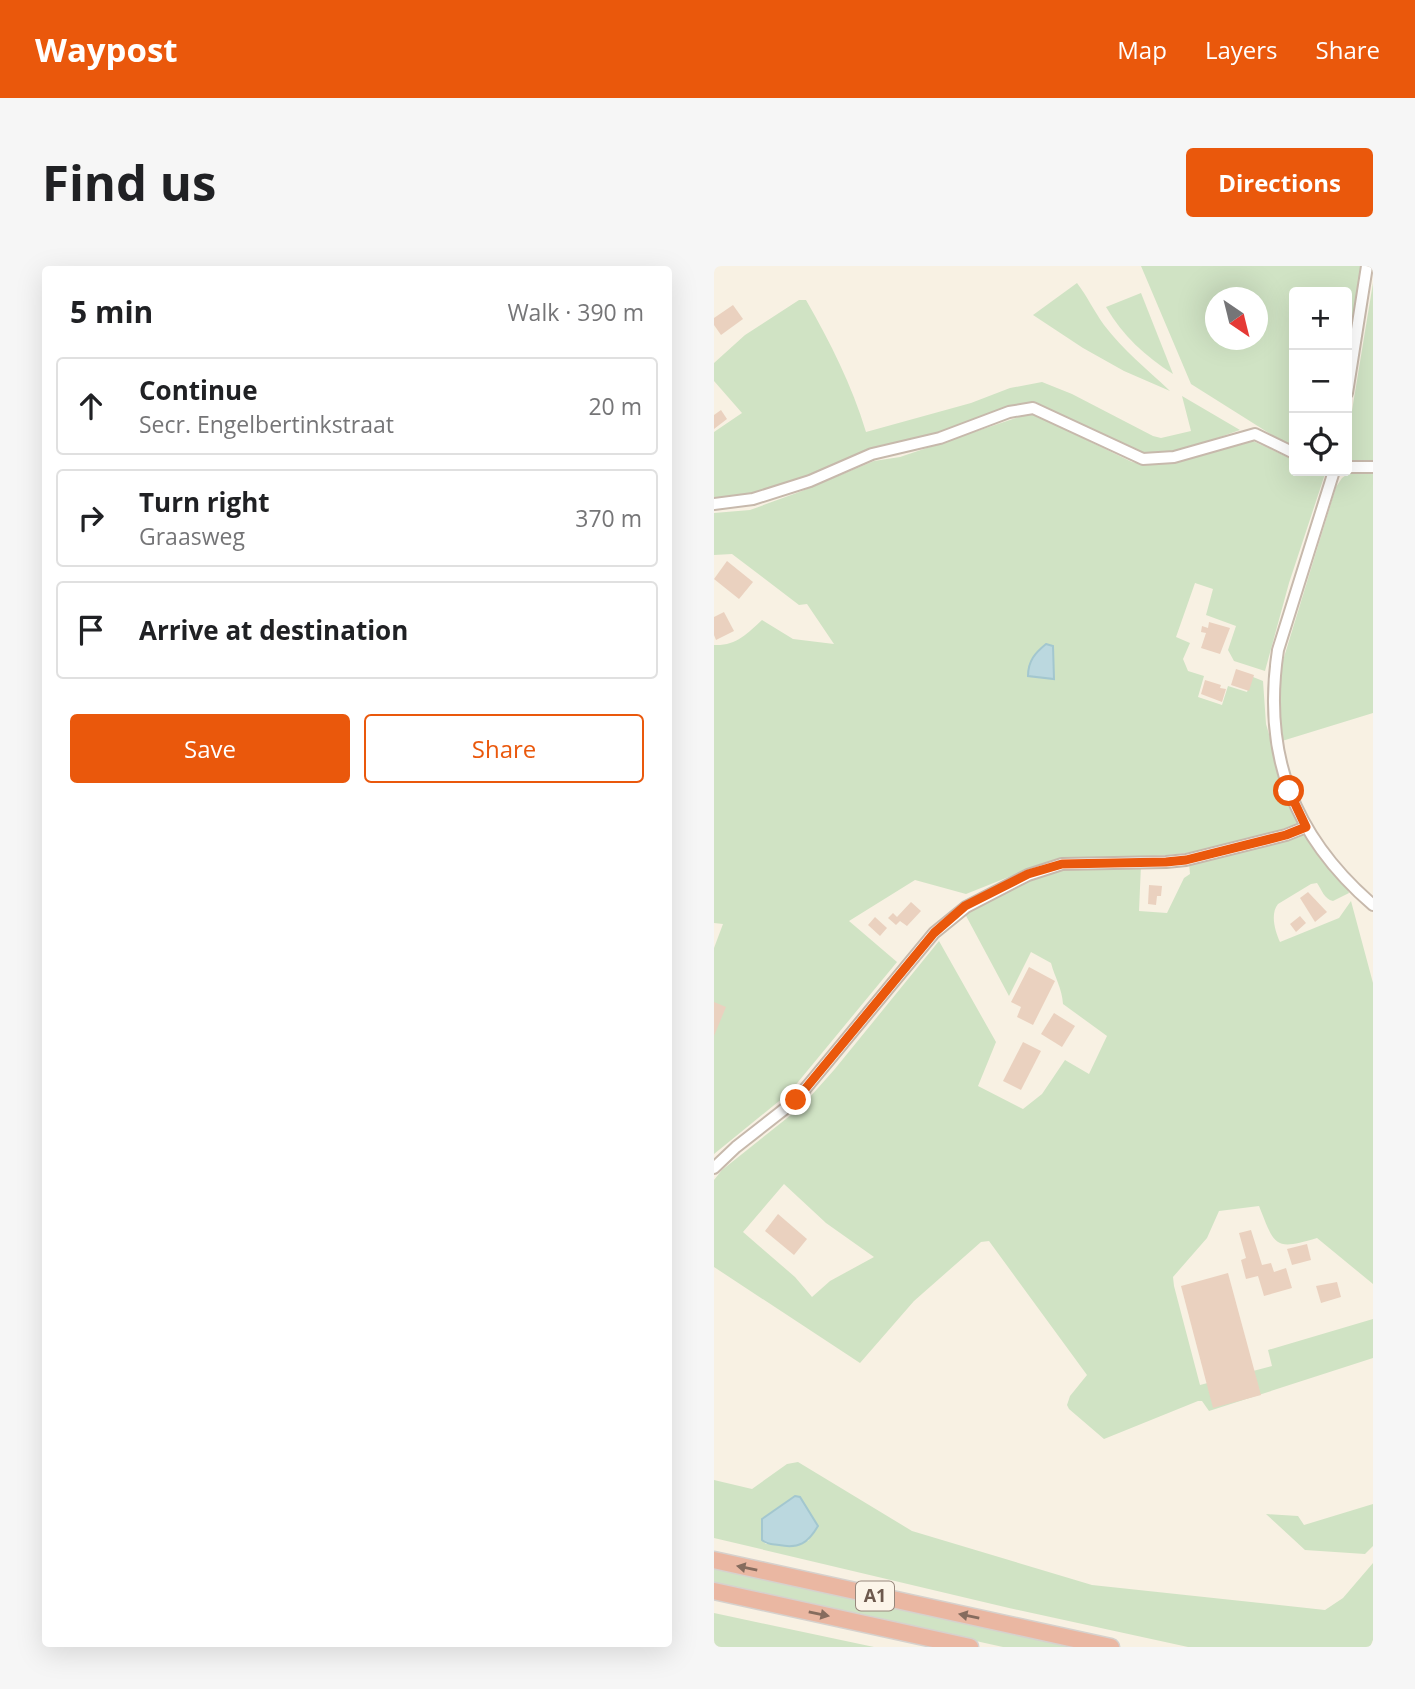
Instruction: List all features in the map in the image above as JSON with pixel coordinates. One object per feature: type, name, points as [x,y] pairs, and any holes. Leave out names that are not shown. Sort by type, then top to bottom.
[{"type":"highway","name":"A1","points":[[714,1560],[1111,1647]]},
{"type":"highway","name":"A1","points":[[714,1591],[970,1647]]},
{"type":"highway","points":[[714,1601],[752,1600]]},
{"type":"street","points":[[1352,361],[1367,266]]},
{"type":"street","points":[[714,504],[753,499],[810,481],[872,454],[940,438],[1009,412],[1034,408],[1143,459],[1174,457],[1255,434],[1289,451]]},
{"type":"street","points":[[1352,467],[1373,467]]},
{"type":"street","points":[[1332,476],[1278,650],[1274,680],[1275,740],[1289,791],[1306,827],[1349,884],[1373,905]]},
{"type":"street","points":[[714,1168],[736,1147],[796,1100],[934,933],[965,906],[1028,874],[1062,864],[1186,860],[1286,835],[1306,827]]},
{"type":"green space","points":[[1141,266],[1362,266],[1352,328],[1352,287],[1289,287],[1289,444],[1191,384]]},
{"type":"green space","points":[[1077,283],[1111,334],[1170,391],[1124,371],[1033,315]]},
{"type":"green space","points":[[1373,283],[1373,460],[1352,460],[1352,411]]},
{"type":"green space","points":[[1141,293],[1173,374],[1135,345],[1106,307]]},
{"type":"green space","points":[[799,300],[806,300],[832,348],[866,432],[971,403],[1010,388],[1042,382],[1161,438],[1191,431],[1182,396],[1240,430],[1172,454],[1140,455],[1048,409],[1031,405],[754,496],[714,501],[714,432],[742,413],[714,381],[714,363],[745,335]]},
{"type":"green space","points":[[1031,413],[1132,462],[1143,464],[1175,461],[1253,441],[1289,458],[1289,476],[1324,476],[1289,583],[1265,671],[1234,661],[1228,650],[1236,626],[1206,615],[1213,589],[1195,583],[1176,637],[1190,643],[1183,659],[1188,671],[1204,676],[1198,697],[1222,705],[1228,686],[1247,692],[1253,677],[1263,681],[1266,724],[1279,769],[1302,825],[1204,851],[1065,859],[1039,865],[966,894],[915,880],[849,921],[897,962],[789,1093],[714,1154],[714,948],[723,924],[714,923],[714,645],[735,641],[762,620],[793,639],[834,644],[807,604],[799,605],[732,554],[714,555],[714,513],[750,510],[874,461],[900,457]]},
{"type":"green space","points":[[1352,473],[1373,473],[1373,713],[1282,741],[1278,703],[1281,667],[1336,487],[1342,478],[1352,476]]},
{"type":"green space","points":[[1306,832],[1349,893],[1333,901],[1325,896],[1317,883],[1311,884],[1278,904],[1274,918],[1280,942],[1339,918],[1351,901],[1373,983],[1373,1284],[1317,1238],[1292,1244],[1278,1242],[1269,1230],[1259,1206],[1219,1211],[1207,1238],[1173,1277],[1174,1286],[1200,1385],[1272,1366],[1268,1350],[1373,1319],[1373,1358],[1209,1411],[1202,1401],[1198,1401],[1104,1439],[1067,1405],[1070,1396],[1087,1375],[989,1241],[981,1242],[914,1301],[860,1363],[714,1267],[714,1180],[722,1170],[801,1107],[939,941],[996,1042],[978,1086],[1023,1109],[1042,1094],[1065,1060],[1089,1074],[1107,1036],[1063,1004],[1051,963],[1031,952],[1009,996],[964,912],[1039,875],[1064,869],[1141,865],[1139,911],[1167,913],[1184,878],[1190,874],[1189,863],[1252,849]],"holes":[[[784,1184],[826,1223],[874,1257],[830,1281],[812,1297],[795,1277],[743,1232]]]},
{"type":"green space","points":[[798,1462],[912,1531],[1092,1585],[1325,1610],[1343,1598],[1373,1563],[1373,1640],[1370,1647],[1188,1647],[1009,1608],[714,1538],[714,1480],[752,1489],[787,1464]],"holes":[[[762,1519],[818,1526],[808,1541],[766,1544],[762,1540]]]},
{"type":"green space","points":[[1373,1504],[1373,1546],[1365,1554],[1305,1550],[1266,1514],[1298,1516],[1304,1525]]},
{"type":"green space","points":[[714,1569],[1071,1647],[1003,1647],[714,1583]]},
{"type":"green space","points":[[714,1613],[874,1647],[714,1647]]},
{"type":"water","points":[[1046,644],[1053,646],[1054,679],[1028,676],[1033,658]]},
{"type":"water","points":[[795,1496],[800,1497],[818,1526],[814,1532],[807,1541],[797,1545],[764,1542],[762,1519]]},
{"type":"building","points":[[733,305],[743,319],[721,335],[714,325],[714,318]]},
{"type":"building","points":[[721,410],[727,419],[714,429],[714,415]]},
{"type":"building","points":[[727,561],[753,582],[739,599],[714,579]]},
{"type":"building","points":[[724,612],[734,631],[716,640],[714,617]]},
{"type":"building","points":[[1209,622],[1230,628],[1220,654],[1201,648],[1206,633],[1201,632],[1202,626],[1208,628]]},
{"type":"building","points":[[1236,669],[1254,675],[1249,691],[1231,685]]},
{"type":"building","points":[[1205,680],[1226,689],[1222,702],[1201,694]]},
{"type":"building","points":[[1149,885],[1162,886],[1156,905],[1148,904]]},
{"type":"building","points":[[1308,892],[1327,912],[1315,922],[1300,898]]},
{"type":"building","points":[[911,902],[921,911],[907,926],[900,921],[896,925],[888,918],[893,913],[897,917]]},
{"type":"building","points":[[1300,916],[1306,923],[1296,932],[1290,924]]},
{"type":"building","points":[[875,917],[887,928],[880,936],[868,925]]},
{"type":"building","points":[[1029,967],[1055,981],[1033,1025],[1017,1017],[1021,1007],[1011,1002]]},
{"type":"building","points":[[714,1002],[726,1007],[714,1036]]},
{"type":"building","points":[[1054,1013],[1075,1026],[1062,1047],[1041,1034]]},
{"type":"building","points":[[1023,1042],[1041,1051],[1021,1090],[1003,1081]]},
{"type":"building","points":[[778,1214],[807,1239],[794,1255],[765,1231]]},
{"type":"building","points":[[1251,1230],[1262,1265],[1271,1263],[1274,1272],[1286,1268],[1292,1288],[1264,1296],[1258,1276],[1246,1279],[1241,1260],[1246,1258],[1239,1233]]},
{"type":"building","points":[[1307,1244],[1311,1260],[1292,1265],[1287,1249]]},
{"type":"building","points":[[1228,1273],[1261,1395],[1213,1408],[1181,1286]]},
{"type":"building","points":[[1337,1282],[1341,1297],[1321,1303],[1316,1286]]},
{"type":"route","points":[[796,1100],[934,933],[965,906],[1028,874],[1062,864],[1186,860],[1286,835],[1306,827],[1289,791]]}]
